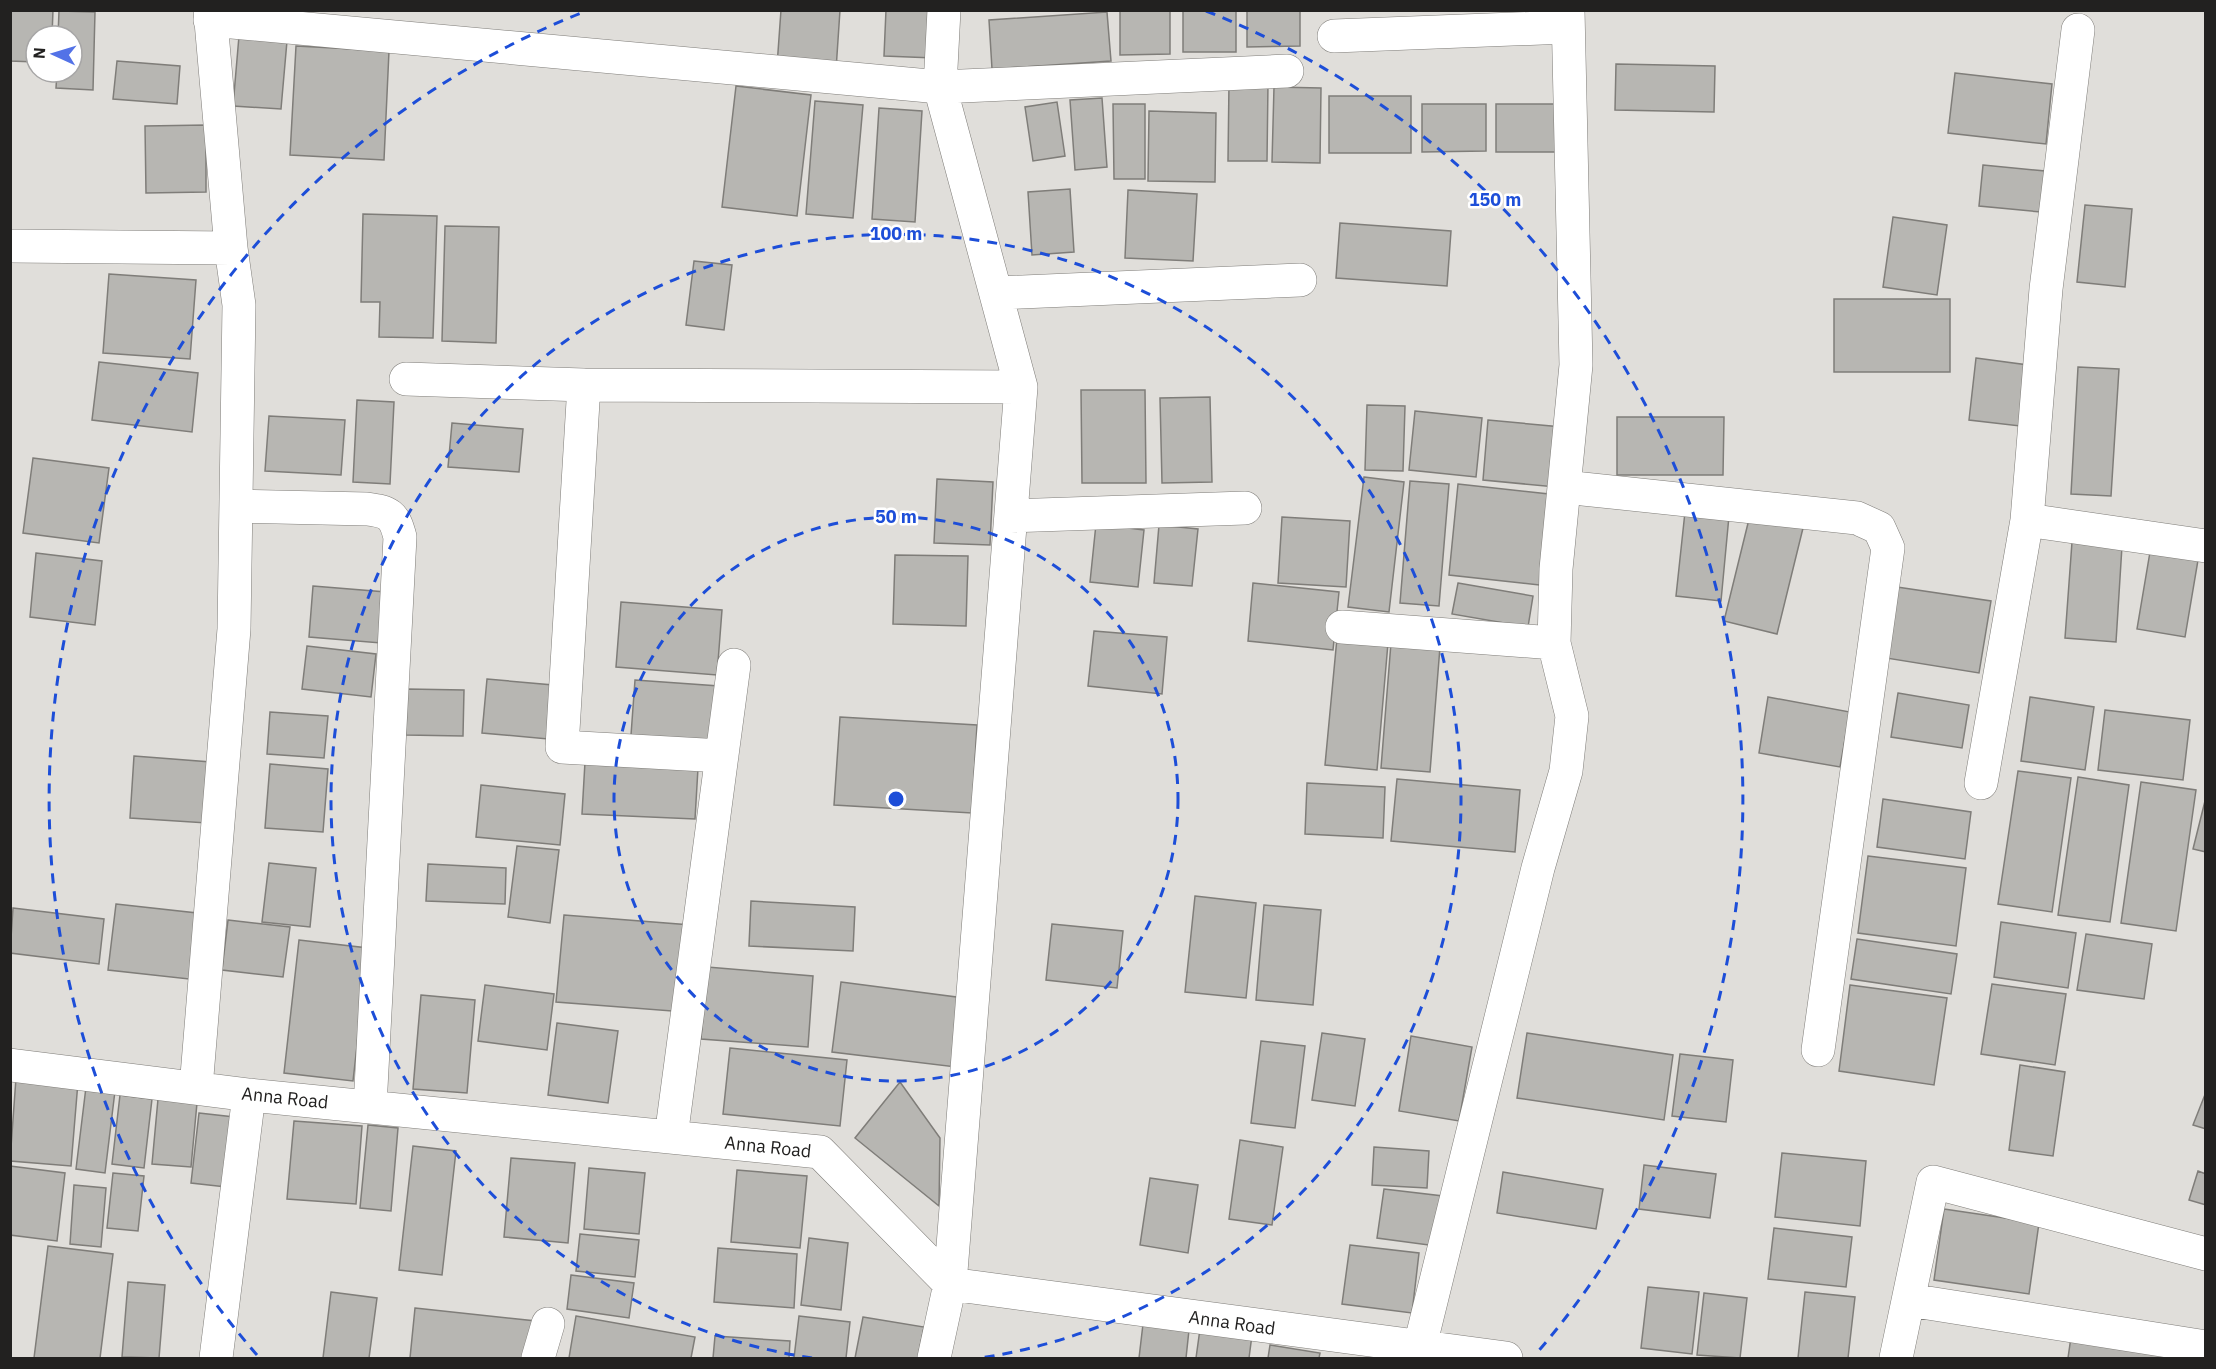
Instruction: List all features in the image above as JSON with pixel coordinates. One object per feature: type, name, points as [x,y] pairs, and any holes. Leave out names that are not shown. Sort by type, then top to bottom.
[{"type":"street","points":[[934,1359],[950,1284],[1021,387],[940,87],[944,10]]},
{"type":"street","points":[[196,1088],[234,629],[237,506],[239,305],[231,248],[210,15],[940,87],[1287,71]]},
{"type":"street","points":[[1334,36],[1568,19],[1576,365],[1556,569],[1554,643],[1572,716],[1566,771],[1538,868],[1419,1353]]},
{"type":"street","points":[[1981,783],[2027,520],[2046,289],[2078,30]]},
{"type":"street","points":[[10,246],[231,248]]},
{"type":"street","points":[[996,293],[1300,280]]},
{"type":"street","points":[[406,379],[584,386],[1021,387]]},
{"type":"street","points":[[584,386],[562,747],[722,756]]},
{"type":"street","points":[[1564,487],[1857,518],[1879,528],[1888,548],[1818,1050]]},
{"type":"street","points":[[237,506],[367,509],[385,512],[396,521],[400,537],[370,1107]]},
{"type":"street","points":[[1011,516],[1245,508]]},
{"type":"street","points":[[2027,520],[2205,546]]},
{"type":"street","points":[[1342,627],[1554,643]]},
{"type":"street","points":[[671,1137],[734,665]]},
{"type":"street","name":"Anna Road","points":[[10,1065],[249,1095],[820,1152],[950,1284],[1419,1353],[1506,1359]]},
{"type":"street","points":[[216,1359],[249,1095]]},
{"type":"street","points":[[1896,1359],[1933,1182],[2205,1254]]},
{"type":"street","points":[[1909,1300],[2205,1347]]},
{"type":"street","points":[[538,1359],[548,1324]]},
{"type":"building","points":[[10,10],[53,10],[52,24],[24,24],[24,62],[10,61]]},
{"type":"building","points":[[781,10],[840,10],[836,70],[777,66]]},
{"type":"building","points":[[886,10],[937,10],[934,58],[884,56]]},
{"type":"building","points":[[1120,10],[1170,10],[1170,54],[1120,55]]},
{"type":"building","points":[[1183,10],[1236,10],[1236,52],[1183,52]]},
{"type":"building","points":[[1247,10],[1300,10],[1300,46],[1247,47]]},
{"type":"building","points":[[59,11],[95,12],[93,90],[56,88],[56,84],[84,84],[84,24],[58,24]]},
{"type":"building","points":[[1107,12],[1111,61],[992,69],[989,20]]},
{"type":"building","points":[[239,36],[287,41],[281,109],[233,106]]},
{"type":"building","points":[[296,46],[389,51],[384,160],[290,155]]},
{"type":"building","points":[[117,61],[180,66],[177,104],[113,99]]},
{"type":"building","points":[[1616,64],[1715,66],[1714,112],[1615,110]]},
{"type":"building","points":[[1955,73],[2052,84],[2046,144],[1948,133]]},
{"type":"building","points":[[1229,83],[1268,83],[1267,161],[1228,161]]},
{"type":"building","points":[[736,86],[811,95],[797,216],[722,207]]},
{"type":"building","points":[[1274,87],[1321,88],[1320,163],[1272,162]]},
{"type":"building","points":[[1329,96],[1411,96],[1411,153],[1329,153]]},
{"type":"building","points":[[1102,98],[1107,167],[1075,170],[1070,100]]},
{"type":"building","points":[[815,101],[863,105],[853,218],[806,214]]},
{"type":"building","points":[[1057,102],[1065,156],[1033,161],[1025,107]]},
{"type":"building","points":[[1113,104],[1145,104],[1145,179],[1114,179]]},
{"type":"building","points":[[1422,104],[1486,104],[1486,151],[1422,152]]},
{"type":"building","points":[[1496,104],[1559,104],[1560,152],[1496,152]]},
{"type":"building","points":[[879,108],[922,111],[915,222],[872,219]]},
{"type":"building","points":[[1149,111],[1216,113],[1215,182],[1148,181]]},
{"type":"building","points":[[206,125],[206,192],[146,193],[145,126]]},
{"type":"building","points":[[1983,165],[2045,171],[2041,212],[1979,206]]},
{"type":"building","points":[[1070,189],[1074,252],[1032,255],[1028,192]]},
{"type":"building","points":[[1128,190],[1197,194],[1193,261],[1125,258]]},
{"type":"building","points":[[2085,205],[2132,209],[2125,287],[2077,282]]},
{"type":"building","points":[[363,214],[437,216],[433,338],[379,337],[380,302],[361,302]]},
{"type":"building","points":[[1893,217],[1947,225],[1937,295],[1883,287]]},
{"type":"building","points":[[1340,223],[1451,231],[1447,286],[1336,278]]},
{"type":"building","points":[[445,226],[499,227],[496,343],[442,341]]},
{"type":"building","points":[[694,261],[732,265],[724,330],[686,325]]},
{"type":"building","points":[[109,274],[196,280],[190,359],[103,353]]},
{"type":"building","points":[[1834,299],[1950,299],[1950,372],[1834,372]]},
{"type":"building","points":[[1976,358],[2028,365],[2020,426],[1969,420]]},
{"type":"building","points":[[99,362],[198,373],[192,432],[92,420]]},
{"type":"building","points":[[2078,367],[2119,369],[2111,496],[2071,494]]},
{"type":"building","points":[[1081,390],[1145,390],[1146,483],[1082,483]]},
{"type":"building","points":[[1210,397],[1212,482],[1162,483],[1160,398]]},
{"type":"building","points":[[357,400],[394,402],[390,484],[353,482]]},
{"type":"building","points":[[1367,405],[1405,406],[1403,471],[1365,470]]},
{"type":"building","points":[[1415,411],[1482,418],[1476,477],[1409,470]]},
{"type":"building","points":[[269,416],[345,420],[341,475],[265,471]]},
{"type":"building","points":[[1617,417],[1724,417],[1723,475],[1617,475]]},
{"type":"building","points":[[1488,420],[1562,427],[1556,487],[1483,480]]},
{"type":"building","points":[[452,423],[523,429],[519,472],[448,467]]},
{"type":"building","points":[[33,458],[109,468],[99,543],[23,533]]},
{"type":"building","points":[[1364,477],[1404,482],[1389,612],[1348,607]]},
{"type":"building","points":[[937,479],[993,482],[990,545],[934,543]]},
{"type":"building","points":[[1410,481],[1449,484],[1439,606],[1400,603]]},
{"type":"building","points":[[1458,484],[1558,495],[1548,586],[1449,575]]},
{"type":"building","points":[[1751,511],[1804,524],[1777,634],[1724,621]]},
{"type":"building","points":[[1685,512],[1729,516],[1721,601],[1676,596]]},
{"type":"building","points":[[1282,517],[1350,521],[1346,587],[1278,583]]},
{"type":"building","points":[[1096,524],[1144,530],[1138,587],[1090,582]]},
{"type":"building","points":[[1159,525],[1198,529],[1192,586],[1154,583]]},
{"type":"building","points":[[2072,542],[2122,546],[2116,642],[2065,638]]},
{"type":"building","points":[[2150,552],[2198,560],[2185,637],[2137,629]]},
{"type":"building","points":[[36,553],[102,561],[95,625],[30,617]]},
{"type":"building","points":[[895,555],[968,556],[966,626],[893,624]]},
{"type":"building","points":[[1253,583],[1339,592],[1333,650],[1248,641]]},
{"type":"building","points":[[1458,583],[1533,596],[1528,627],[1452,614]]},
{"type":"building","points":[[313,586],[386,592],[381,643],[309,637]]},
{"type":"building","points":[[1897,587],[1991,601],[1979,673],[1886,658]]},
{"type":"building","points":[[621,602],[722,610],[717,675],[616,667]]},
{"type":"building","points":[[1094,631],[1167,637],[1162,694],[1088,686]]},
{"type":"building","points":[[1337,638],[1388,643],[1377,770],[1325,765]]},
{"type":"building","points":[[1391,643],[1440,647],[1430,772],[1381,768]]},
{"type":"building","points":[[307,646],[376,654],[371,697],[302,689]]},
{"type":"building","points":[[487,679],[553,685],[548,739],[482,733]]},
{"type":"building","points":[[635,680],[719,686],[715,741],[631,735]]},
{"type":"building","points":[[407,689],[464,690],[463,736],[406,735]]},
{"type":"building","points":[[1898,693],[1969,705],[1962,748],[1891,737]]},
{"type":"building","points":[[1768,697],[1850,712],[1840,767],[1759,753]]},
{"type":"building","points":[[2030,697],[2094,707],[2085,770],[2021,761]]},
{"type":"building","points":[[2105,710],[2190,720],[2183,780],[2098,770]]},
{"type":"building","points":[[270,712],[328,716],[324,758],[267,754]]},
{"type":"building","points":[[840,717],[977,725],[972,813],[834,805]]},
{"type":"building","points":[[134,756],[211,762],[207,823],[130,818]]},
{"type":"building","points":[[585,762],[698,768],[695,819],[582,814]]},
{"type":"building","points":[[270,764],[328,769],[323,832],[265,828]]},
{"type":"building","points":[[2018,771],[2071,778],[2052,912],[1998,904]]},
{"type":"building","points":[[2078,777],[2129,785],[2110,922],[2058,915]]},
{"type":"building","points":[[1397,779],[1520,790],[1515,852],[1391,841]]},
{"type":"building","points":[[2141,782],[2196,790],[2176,931],[2121,923]]},
{"type":"building","points":[[1307,783],[1385,787],[1383,838],[1305,834]]},
{"type":"building","points":[[481,785],[565,794],[560,845],[476,837]]},
{"type":"building","points":[[2206,797],[2206,852],[2193,849]]},
{"type":"building","points":[[1883,799],[1971,812],[1965,859],[1877,847]]},
{"type":"building","points":[[517,846],[559,850],[550,923],[508,917]]},
{"type":"building","points":[[1868,856],[1966,868],[1956,946],[1858,933]]},
{"type":"building","points":[[269,863],[316,868],[310,927],[262,922]]},
{"type":"building","points":[[428,864],[506,868],[505,904],[426,901]]},
{"type":"building","points":[[1195,896],[1256,903],[1246,998],[1185,992]]},
{"type":"building","points":[[751,901],[855,907],[853,951],[749,946]]},
{"type":"building","points":[[116,904],[197,913],[189,979],[108,970]]},
{"type":"building","points":[[1264,905],[1321,910],[1313,1005],[1256,1000]]},
{"type":"building","points":[[13,908],[104,919],[99,964],[10,953]]},
{"type":"building","points":[[564,915],[691,925],[685,1012],[556,1002]]},
{"type":"building","points":[[228,920],[290,927],[283,977],[222,970]]},
{"type":"building","points":[[2001,922],[2076,933],[2068,988],[1994,977]]},
{"type":"building","points":[[1052,924],[1123,931],[1117,988],[1046,980]]},
{"type":"building","points":[[2086,934],[2152,944],[2144,999],[2077,990]]},
{"type":"building","points":[[1857,939],[1957,954],[1951,994],[1851,979]]},
{"type":"building","points":[[299,940],[368,948],[353,1081],[284,1073]]},
{"type":"building","points":[[707,967],[813,976],[808,1047],[701,1039]]},
{"type":"building","points":[[841,982],[964,998],[956,1067],[832,1052]]},
{"type":"building","points":[[1992,984],[2066,994],[2055,1065],[1981,1054]]},
{"type":"building","points":[[485,985],[554,994],[547,1050],[478,1041]]},
{"type":"building","points":[[1850,985],[1947,998],[1934,1085],[1839,1071]]},
{"type":"building","points":[[421,995],[475,1000],[467,1093],[413,1089]]},
{"type":"building","points":[[557,1023],[618,1031],[608,1103],[548,1095]]},
{"type":"building","points":[[1322,1033],[1365,1039],[1355,1106],[1312,1100]]},
{"type":"building","points":[[1527,1033],[1673,1055],[1664,1120],[1517,1098]]},
{"type":"building","points":[[1411,1036],[1472,1047],[1459,1121],[1399,1111]]},
{"type":"building","points":[[1261,1041],[1305,1046],[1295,1128],[1251,1123]]},
{"type":"building","points":[[730,1048],[847,1060],[840,1126],[723,1114]]},
{"type":"building","points":[[1680,1054],[1733,1060],[1726,1122],[1672,1116]]},
{"type":"building","points":[[2020,1065],[2065,1072],[2053,1156],[2009,1150]]},
{"type":"building","points":[[16,1078],[78,1082],[71,1166],[10,1161]]},
{"type":"building","points":[[900,1082],[940,1138],[939,1206],[855,1138]]},
{"type":"building","points":[[86,1087],[115,1091],[105,1173],[76,1169]]},
{"type":"building","points":[[2206,1092],[2206,1129],[2193,1125]]},
{"type":"building","points":[[120,1095],[152,1099],[144,1168],[112,1164]]},
{"type":"building","points":[[158,1099],[197,1103],[191,1167],[152,1164]]},
{"type":"building","points":[[199,1113],[243,1118],[235,1188],[191,1183]]},
{"type":"building","points":[[294,1121],[362,1126],[356,1204],[287,1199]]},
{"type":"building","points":[[368,1125],[398,1128],[391,1211],[360,1208]]},
{"type":"building","points":[[1240,1140],[1283,1147],[1272,1225],[1229,1219]]},
{"type":"building","points":[[413,1146],[456,1151],[442,1275],[399,1270]]},
{"type":"building","points":[[1374,1147],[1429,1151],[1427,1188],[1372,1185]]},
{"type":"building","points":[[1782,1153],[1866,1161],[1860,1226],[1775,1217]]},
{"type":"building","points":[[511,1158],[575,1163],[568,1243],[504,1237]]},
{"type":"building","points":[[1644,1165],[1716,1174],[1710,1218],[1639,1209]]},
{"type":"building","points":[[10,1166],[65,1173],[57,1241],[10,1235]]},
{"type":"building","points":[[589,1168],[645,1173],[639,1234],[584,1229]]},
{"type":"building","points":[[737,1170],[807,1176],[800,1248],[731,1242]]},
{"type":"building","points":[[2198,1171],[2206,1174],[2206,1205],[2189,1200]]},
{"type":"building","points":[[1503,1172],[1603,1189],[1596,1229],[1497,1213]]},
{"type":"building","points":[[113,1173],[144,1176],[138,1231],[107,1228]]},
{"type":"building","points":[[1150,1178],[1198,1185],[1188,1253],[1140,1245]]},
{"type":"building","points":[[74,1185],[106,1188],[101,1247],[70,1244]]},
{"type":"building","points":[[1384,1189],[1443,1196],[1436,1246],[1377,1238]]},
{"type":"building","points":[[1944,1209],[2039,1223],[2029,1294],[1934,1280]]},
{"type":"building","points":[[1774,1228],[1852,1237],[1846,1287],[1768,1279]]},
{"type":"building","points":[[580,1234],[639,1240],[635,1277],[576,1271]]},
{"type":"building","points":[[809,1238],[848,1243],[841,1310],[801,1305]]},
{"type":"building","points":[[1350,1245],[1419,1253],[1412,1313],[1342,1304]]},
{"type":"building","points":[[48,1246],[113,1254],[100,1358],[34,1358]]},
{"type":"building","points":[[718,1248],[797,1254],[794,1308],[714,1302]]},
{"type":"building","points":[[571,1275],[634,1283],[629,1318],[567,1309]]},
{"type":"building","points":[[128,1282],[165,1285],[159,1358],[122,1357]]},
{"type":"building","points":[[1648,1287],[1699,1292],[1692,1354],[1641,1348]]},
{"type":"building","points":[[331,1292],[377,1298],[369,1358],[323,1358]]},
{"type":"building","points":[[1805,1292],[1855,1297],[1848,1358],[1798,1358]]},
{"type":"building","points":[[1704,1293],[1747,1298],[1740,1358],[1697,1355]]},
{"type":"building","points":[[415,1308],[536,1321],[532,1358],[410,1358]]},
{"type":"building","points":[[576,1316],[695,1337],[691,1358],[569,1358]]},
{"type":"building","points":[[799,1316],[850,1322],[846,1358],[794,1358]]},
{"type":"building","points":[[863,1317],[924,1327],[918,1358],[855,1358]]},
{"type":"building","points":[[1143,1324],[1189,1330],[1186,1358],[1139,1358]]},
{"type":"building","points":[[1200,1329],[1252,1335],[1249,1358],[1196,1358]]},
{"type":"building","points":[[715,1336],[790,1341],[789,1358],[713,1358]]},
{"type":"building","points":[[2071,1337],[2206,1358],[2068,1358]]},
{"type":"building","points":[[1270,1345],[1320,1353],[1319,1358],[1268,1358]]}]
